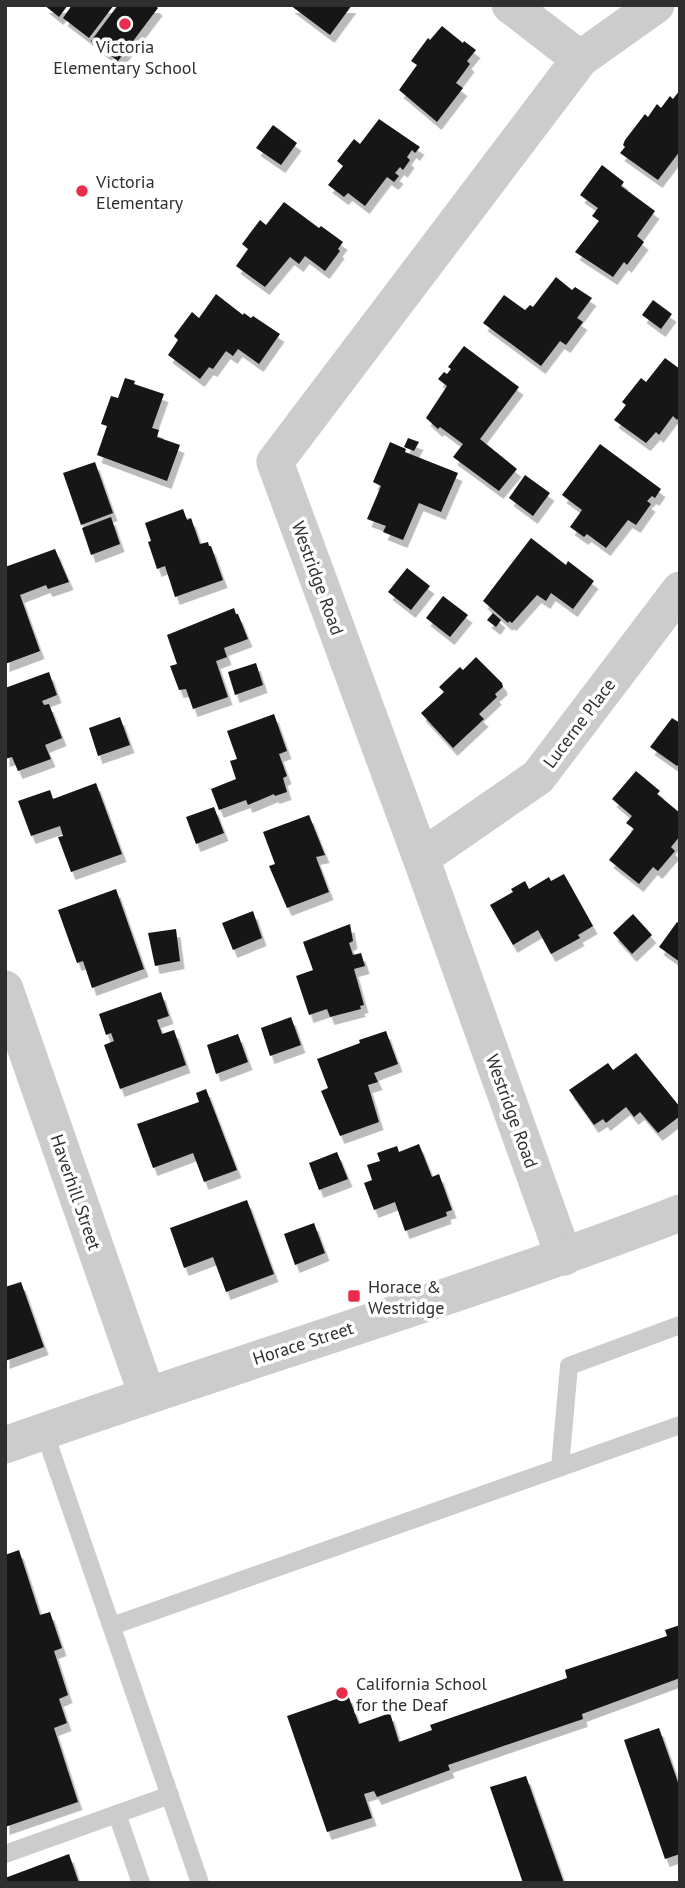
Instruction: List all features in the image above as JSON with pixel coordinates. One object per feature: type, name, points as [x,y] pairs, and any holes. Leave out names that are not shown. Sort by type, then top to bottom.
[{"type":"street","points":[[510,5],[580,60]]},
{"type":"street","name":"Westridge Road","points":[[564,1257],[275,462],[580,60],[656,5]]},
{"type":"street","name":"Lucerne Place","points":[[421,858],[538,777],[680,590]]},
{"type":"street","name":"Haverhill Street","points":[[5,989],[147,1395]]},
{"type":"street","name":"Horace Street","points":[[5,1445],[147,1395],[564,1257],[680,1213]]},
{"type":"lane","points":[[560,1467],[569,1366],[680,1325]]},
{"type":"lane","points":[[112,1626],[680,1425]]},
{"type":"lane","points":[[44,1431],[200,1883]]},
{"type":"lane","points":[[5,1854],[170,1795]]},
{"type":"lane","points":[[117,1814],[141,1883]]},
{"type":"building","name":"Victoria Elementary School","points":[[44,5],[68,5],[59,17]]},
{"type":"building","name":"Victoria Elementary School","points":[[72,5],[114,5],[89,38],[63,18]]},
{"type":"building","name":"Victoria Elementary School","points":[[118,5],[155,5],[158,8],[118,61],[91,41]]},
{"type":"building","points":[[290,5],[352,5],[330,35]]},
{"type":"building","points":[[442,26],[476,50],[467,61],[470,64],[456,83],[463,88],[437,122],[399,90],[417,65],[411,61],[428,38],[430,40]]},
{"type":"building","points":[[680,90],[680,151],[658,180],[620,153],[625,147],[625,140],[645,114],[648,117],[657,104],[661,108],[670,96],[673,99]]},
{"type":"building","points":[[379,119],[420,147],[415,153],[412,150],[407,157],[410,160],[403,170],[400,167],[395,173],[399,176],[394,182],[387,177],[365,206],[348,193],[344,197],[328,185],[343,166],[337,161],[354,139],[360,144]]},
{"type":"building","points":[[273,125],[297,143],[281,165],[256,148]]},
{"type":"building","points":[[602,165],[624,182],[621,186],[655,211],[637,236],[644,242],[627,265],[624,262],[613,277],[575,252],[599,221],[592,216],[598,208],[580,195]]},
{"type":"building","points":[[284,202],[343,242],[338,249],[340,251],[325,271],[305,256],[299,264],[290,257],[265,287],[236,266],[248,249],[242,244],[260,220],[266,225]]},
{"type":"building","points":[[556,277],[572,290],[575,287],[592,298],[577,318],[583,322],[566,345],[560,341],[541,366],[483,323],[504,295],[525,310],[530,305],[533,307]]},
{"type":"building","points":[[216,294],[243,315],[244,313],[251,318],[253,316],[280,334],[259,364],[238,349],[233,356],[226,351],[213,369],[209,367],[200,379],[168,355],[178,340],[174,336],[192,312],[199,318]]},
{"type":"building","points":[[653,300],[672,314],[661,329],[642,315]]},
{"type":"building","points":[[464,346],[519,387],[480,439],[517,469],[499,491],[453,457],[463,444],[440,427],[438,429],[426,418],[447,386],[438,379],[451,369],[448,367]]},
{"type":"building","points":[[665,358],[680,369],[680,416],[677,420],[673,416],[659,435],[656,432],[646,443],[614,420],[626,405],[622,402],[641,378],[646,382]]},
{"type":"building","points":[[125,378],[135,381],[134,384],[164,394],[152,428],[159,430],[157,437],[180,445],[167,481],[97,455],[107,426],[101,424],[111,396],[118,398]]},
{"type":"building","points":[[408,438],[419,442],[414,451],[404,447]]},
{"type":"building","points":[[390,442],[406,449],[405,452],[458,473],[441,512],[419,503],[403,540],[383,532],[386,526],[367,519],[381,486],[373,482]]},
{"type":"building","points":[[600,444],[661,489],[655,498],[652,496],[647,501],[651,504],[636,525],[628,520],[606,548],[587,534],[584,537],[570,527],[582,510],[562,495]]},
{"type":"building","points":[[95,462],[113,513],[81,525],[63,473]]},
{"type":"building","points":[[525,475],[550,493],[533,516],[509,498]]},
{"type":"building","points":[[183,509],[187,520],[191,518],[200,544],[208,542],[211,546],[223,580],[175,597],[165,566],[157,569],[145,523]]},
{"type":"building","points":[[111,517],[120,544],[91,555],[82,528]]},
{"type":"building","points":[[531,538],[566,565],[568,561],[594,581],[573,609],[551,593],[546,601],[537,595],[512,623],[508,623],[483,601]]},
{"type":"building","points":[[55,549],[69,582],[48,589],[46,585],[20,595],[40,651],[5,664],[5,567]]},
{"type":"building","points":[[407,568],[430,586],[411,610],[388,592]]},
{"type":"building","points":[[443,596],[468,615],[450,637],[426,618]]},
{"type":"building","points":[[234,608],[248,639],[224,648],[227,657],[216,661],[228,697],[193,709],[186,689],[179,690],[170,666],[177,664],[167,635]]},
{"type":"building","points":[[493,613],[501,620],[496,627],[487,620]]},
{"type":"building","points":[[476,657],[503,687],[495,694],[497,697],[479,714],[484,719],[453,748],[421,713],[444,692],[439,687],[460,667],[463,670]]},
{"type":"building","points":[[256,663],[263,685],[235,695],[228,672]]},
{"type":"building","points":[[49,672],[57,695],[42,701],[44,705],[49,704],[62,738],[45,745],[51,759],[18,771],[12,757],[5,759],[5,688]]},
{"type":"building","points":[[274,714],[287,751],[279,754],[287,776],[283,778],[287,792],[275,796],[274,794],[248,805],[246,800],[219,810],[211,789],[236,779],[230,761],[237,759],[227,731]]},
{"type":"building","points":[[120,717],[130,745],[98,756],[89,728]]},
{"type":"building","points":[[672,718],[680,723],[680,763],[677,766],[650,747]]},
{"type":"building","points":[[636,771],[660,791],[657,794],[680,813],[680,836],[671,847],[675,851],[658,871],[653,867],[639,884],[609,860],[634,829],[626,823],[632,816],[612,799]]},
{"type":"building","points":[[96,783],[122,854],[71,872],[58,837],[63,836],[60,826],[31,836],[18,801],[50,790],[53,799]]},
{"type":"building","points":[[214,807],[224,833],[196,844],[186,817]]},
{"type":"building","points":[[309,815],[325,855],[316,857],[329,892],[287,908],[269,866],[275,864],[263,832]]},
{"type":"building","points":[[564,874],[593,926],[578,935],[580,938],[551,954],[538,930],[513,945],[490,905],[513,892],[511,889],[525,881],[529,889],[549,877],[551,881]]},
{"type":"building","points":[[116,889],[144,969],[92,988],[83,961],[77,963],[58,910]]},
{"type":"building","points":[[253,911],[262,938],[233,950],[222,923]]},
{"type":"building","points":[[633,914],[652,935],[632,954],[613,933]]},
{"type":"building","points":[[677,922],[680,924],[680,962],[659,947]]},
{"type":"building","points":[[350,924],[353,941],[349,943],[353,955],[361,953],[365,966],[354,969],[364,1005],[360,1006],[361,1009],[330,1017],[327,1009],[309,1015],[296,976],[313,970],[303,942]]},
{"type":"building","points":[[176,929],[180,961],[155,966],[148,933]]},
{"type":"building","points":[[161,992],[169,1016],[157,1020],[162,1034],[174,1030],[186,1065],[120,1089],[104,1045],[114,1041],[111,1033],[106,1035],[99,1014]]},
{"type":"building","points":[[291,1017],[301,1045],[270,1056],[261,1028]]},
{"type":"building","points":[[386,1031],[398,1064],[374,1073],[378,1082],[368,1085],[379,1122],[340,1136],[321,1091],[328,1088],[317,1059]]},
{"type":"building","points":[[238,1034],[248,1062],[216,1074],[207,1045]]},
{"type":"building","points":[[636,1053],[680,1107],[680,1116],[658,1133],[640,1112],[634,1117],[626,1107],[606,1123],[603,1119],[594,1125],[569,1090],[608,1063],[613,1070]]},
{"type":"building","points":[[206,1089],[237,1170],[204,1182],[193,1153],[153,1168],[137,1124],[199,1102],[196,1093]]},
{"type":"building","points":[[419,1144],[432,1177],[439,1174],[452,1210],[446,1212],[447,1216],[405,1231],[395,1202],[374,1210],[364,1183],[372,1180],[367,1165],[380,1161],[377,1153],[397,1146],[399,1152]]},
{"type":"building","points":[[337,1152],[348,1179],[319,1190],[309,1163]]},
{"type":"building","points":[[247,1200],[274,1274],[226,1292],[213,1257],[184,1268],[170,1228]]},
{"type":"building","points":[[314,1223],[325,1253],[295,1265],[284,1234]]},
{"type":"building","points":[[21,1282],[44,1347],[5,1361],[5,1287]]},
{"type":"building","points":[[19,1550],[40,1615],[50,1612],[62,1648],[54,1651],[68,1695],[59,1699],[67,1723],[54,1728],[78,1802],[5,1827],[5,1555]]},
{"type":"building","points":[[680,1625],[680,1678],[582,1714],[583,1719],[448,1765],[450,1770],[377,1797],[374,1791],[364,1794],[372,1818],[327,1832],[287,1716],[348,1695],[359,1724],[390,1713],[399,1742],[432,1730],[430,1725],[567,1678],[565,1670],[667,1636],[665,1630]]},
{"type":"building","points":[[659,1728],[680,1788],[680,1854],[665,1859],[624,1740]]},
{"type":"building","points":[[526,1776],[564,1883],[523,1883],[490,1787]]},
{"type":"building","points":[[69,1854],[79,1883],[5,1883],[5,1878]]},
{"type":"place","name":"Victoria Elementary School","points":[[125,24]]},
{"type":"place","name":"Victoria Elementary","points":[[82,191]]},
{"type":"place","name":"Horace & Westridge","points":[[354,1296]]},
{"type":"place","name":"California School for the Deaf","points":[[342,1693]]}]
